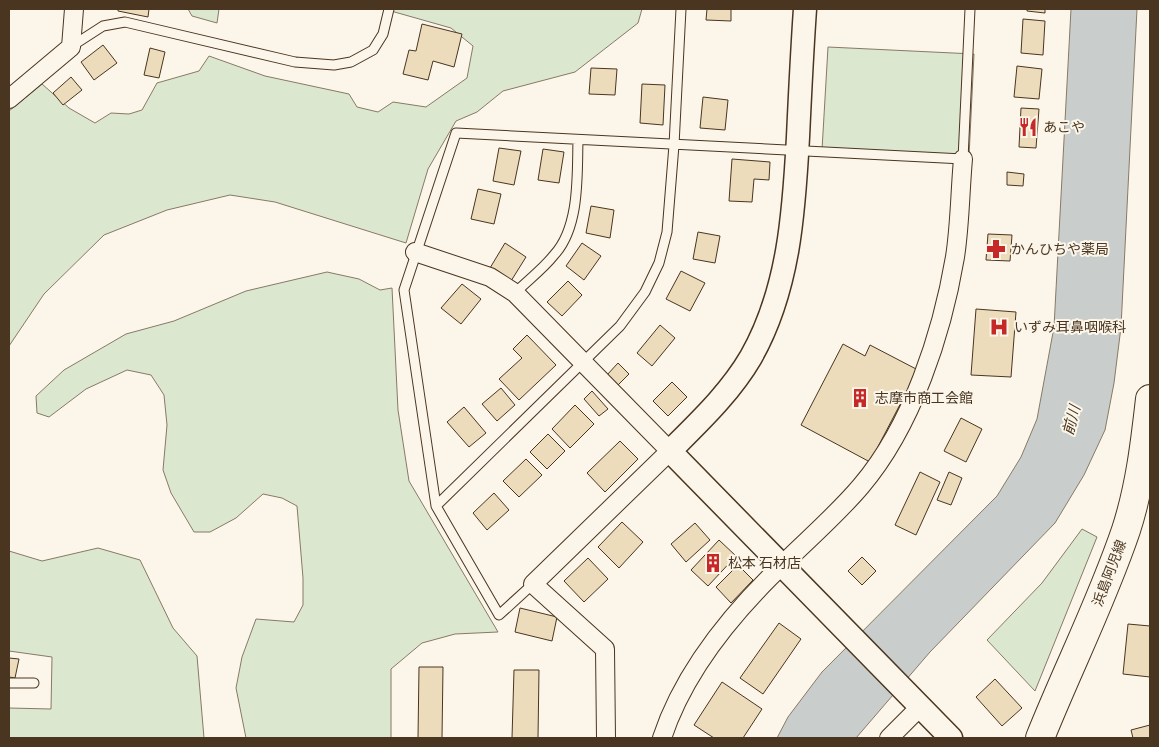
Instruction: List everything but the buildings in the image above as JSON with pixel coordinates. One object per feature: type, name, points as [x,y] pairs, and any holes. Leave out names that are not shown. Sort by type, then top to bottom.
[{"type":"main road","name":"浜島阿児線","points":[[1040,738],[1095,611],[1126,528],[1141,465],[1150,399]]},
{"type":"street","points":[[9,99],[72,47],[74,9]]},
{"type":"street","points":[[606,738],[605,649],[533,584],[670,451],[724,395],[751,357],[770,317],[785,264],[794,210],[804,9]]},
{"type":"street","points":[[662,738],[671,712],[709,647],[771,576],[862,485],[890,443],[918,391],[939,329],[955,257],[963,159]]},
{"type":"street","points":[[415,252],[490,277],[515,293],[951,738]]},
{"type":"street","points":[[889,738],[917,704]]},
{"type":"lane","points":[[72,47],[103,26],[125,22],[295,62],[334,65],[351,62],[373,50],[383,34],[389,9]]},
{"type":"lane","points":[[436,506],[584,363],[620,326],[645,292],[659,263],[667,232],[681,9]]},
{"type":"lane","points":[[533,584],[499,616],[436,506],[404,290],[415,252],[456,133],[963,159],[970,9]]},
{"type":"lane","points":[[515,293],[556,254],[568,229],[576,203],[578,140]]},
{"type":"lane","points":[[9,684],[34,683]]},
{"type":"green space","points":[[188,9],[219,9],[217,23],[192,16]]},
{"type":"green space","points":[[384,9],[642,9],[638,23],[575,72],[503,91],[477,112],[456,121],[428,169],[406,243],[275,202],[230,195],[167,210],[104,235],[44,294],[9,346],[9,111],[42,84],[69,108],[95,123],[111,113],[129,114],[142,110],[157,83],[199,71],[209,56],[265,76],[349,94],[357,107],[378,112],[393,102],[426,107],[467,78],[473,46],[451,28]]},
{"type":"green space","points":[[828,47],[974,54],[969,157],[822,150]]},
{"type":"green space","points":[[327,272],[359,279],[380,290],[392,288],[398,410],[409,481],[498,632],[455,634],[422,643],[391,669],[391,738],[246,738],[236,688],[242,657],[256,619],[294,622],[303,605],[303,578],[297,506],[282,498],[263,494],[236,518],[210,532],[194,532],[171,493],[163,470],[167,425],[164,395],[151,375],[127,370],[86,389],[49,417],[37,413],[36,396],[64,370],[126,334],[174,321],[246,291]]},
{"type":"green space","points":[[1082,529],[1097,537],[1035,691],[987,640],[1042,583]]},
{"type":"green space","points":[[98,548],[140,560],[173,628],[197,656],[204,738],[9,738],[9,708],[51,709],[52,657],[9,651],[9,551],[42,561]]},
{"type":"water","name":"前川","points":[[1071,9],[1137,9],[1121,327],[1114,383],[1105,430],[1084,475],[1055,523],[930,652],[856,738],[777,738],[788,717],[822,672],[997,496],[1021,457],[1037,419],[1054,327]]},
{"type":"place","name":"あこや","points":[[1028,127]]},
{"type":"place","name":"かんひちや薬局","points":[[996,249]]},
{"type":"place","name":"いずみ耳鼻咽喉科","points":[[999,327]]},
{"type":"place","name":"志摩市商工会館","points":[[860,398]]},
{"type":"place","name":"松本 石材店","points":[[713,563]]}]
